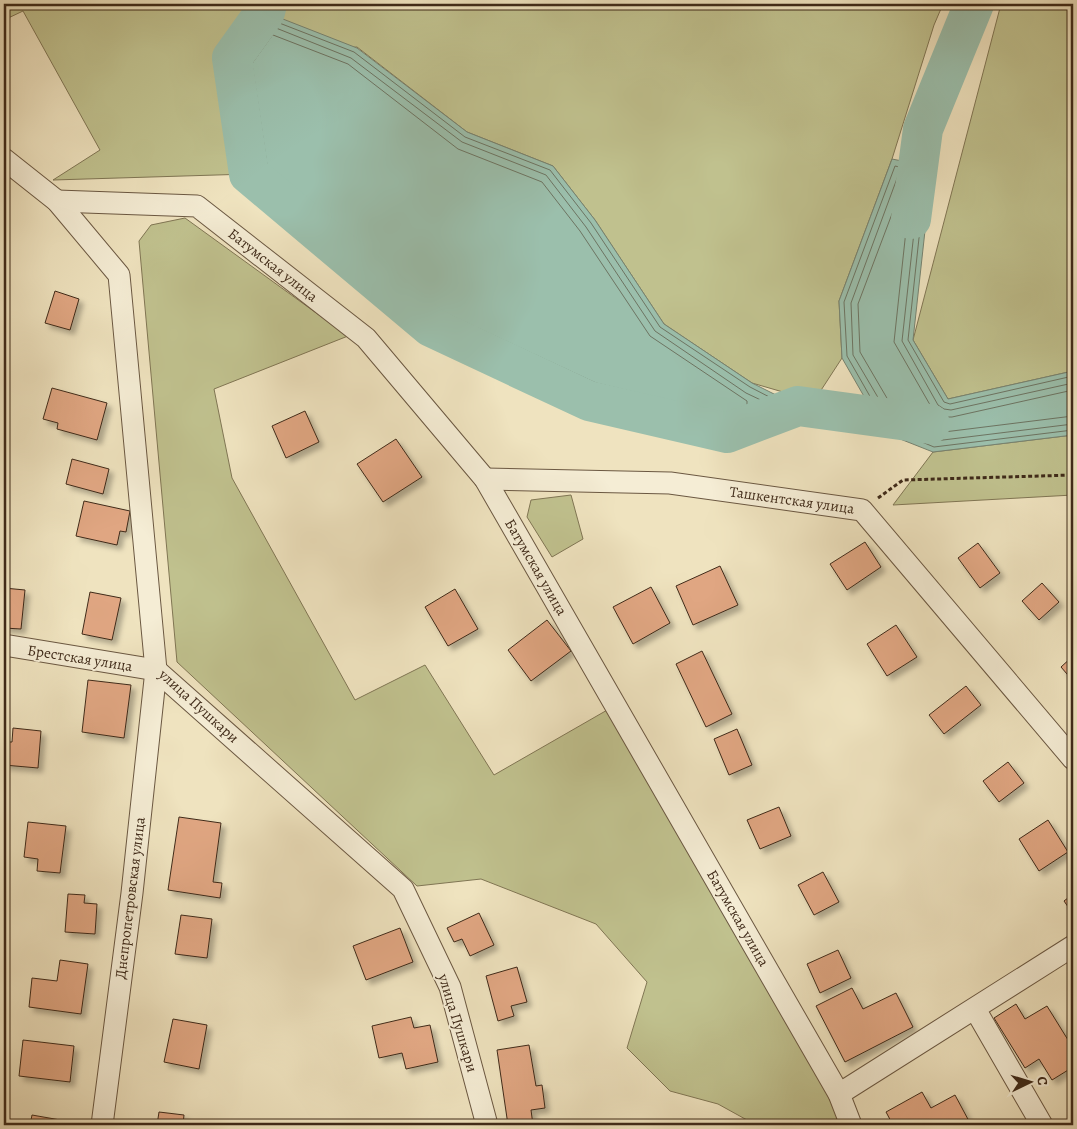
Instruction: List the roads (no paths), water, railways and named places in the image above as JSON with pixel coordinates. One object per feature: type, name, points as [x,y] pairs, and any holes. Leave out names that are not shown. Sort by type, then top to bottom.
[{"type":"street","name":"улица Пушкари","points":[[4,159],[57,201],[119,275],[156,670],[403,889],[450,987],[487,1125]]},
{"type":"street","name":"Батумская улица","points":[[57,201],[197,206],[366,338],[485,479],[839,1094],[851,1125]]},
{"type":"street","name":"Ташкентская улица","points":[[485,479],[670,483],[862,510],[1073,759]]},
{"type":"street","name":"Брестская улица","points":[[4,646],[156,670]]},
{"type":"street","name":"Днепропетровская улица","points":[[102,1125],[132,893],[156,670]]},
{"type":"street","points":[[839,1094],[1073,946]]},
{"type":"street","points":[[976,1009],[1042,1125]]},
{"type":"water","points":[[265,12],[357,48],[467,132],[553,166],[595,220],[664,324],[752,383],[798,406],[727,433],[589,401],[431,327],[249,174],[232,58]]},
{"type":"water","points":[[892,159],[932,167],[913,340],[948,399],[1073,371],[1073,435],[933,452],[885,433],[842,358],[839,301]]},
{"type":"waterway","points":[[267,4],[265,12],[232,58],[249,174],[431,327],[589,401],[727,433],[798,406],[930,424]]},
{"type":"waterway","points":[[911,219],[923,129],[974,4]]}]
